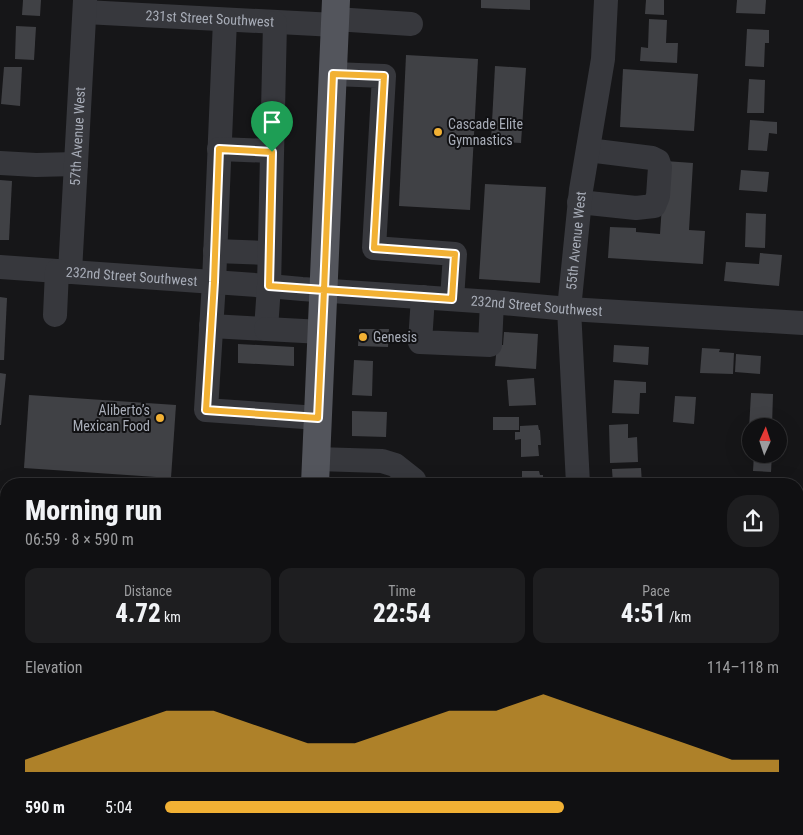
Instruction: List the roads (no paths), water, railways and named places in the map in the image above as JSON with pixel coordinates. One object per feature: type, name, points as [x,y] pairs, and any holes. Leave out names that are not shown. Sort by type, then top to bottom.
[{"type":"main road","points":[[316,448],[335,15]]},
{"type":"street","name":"55th Avenue West","points":[[578,478],[569,309],[580,202],[603,59],[606,0]]},
{"type":"street","name":"231st Street Southwest","points":[[85,6],[275,23],[335,15],[411,24]]},
{"type":"street","name":"57th Avenue West","points":[[56,315],[64,272],[76,164],[85,6]]},
{"type":"street","points":[[225,20],[214,282],[205,417],[316,448],[382,461],[394,465],[411,478]]},
{"type":"street","points":[[266,329],[269,286],[275,23]]},
{"type":"street","points":[[333,74],[384,76],[374,248],[455,254],[452,299]]},
{"type":"street","points":[[219,149],[272,152]]},
{"type":"street","points":[[580,202],[646,208],[654,206],[658,196],[660,167],[658,161],[652,158],[588,150]]},
{"type":"street","points":[[0,163],[36,165],[76,164]]},
{"type":"street","points":[[215,251],[269,254]]},
{"type":"street","name":"232nd Street Southwest","points":[[0,267],[569,309],[803,323]]},
{"type":"street","points":[[422,297],[420,342],[490,345],[492,302]]},
{"type":"street","points":[[211,326],[322,332]]},
{"type":"place","name":"Cascade Elite Gymnastics","points":[[438,132]]},
{"type":"place","name":"Genesis","points":[[363,337]]},
{"type":"place","name":"Aliberto’s Mexican Food","points":[[160,418]]}]
